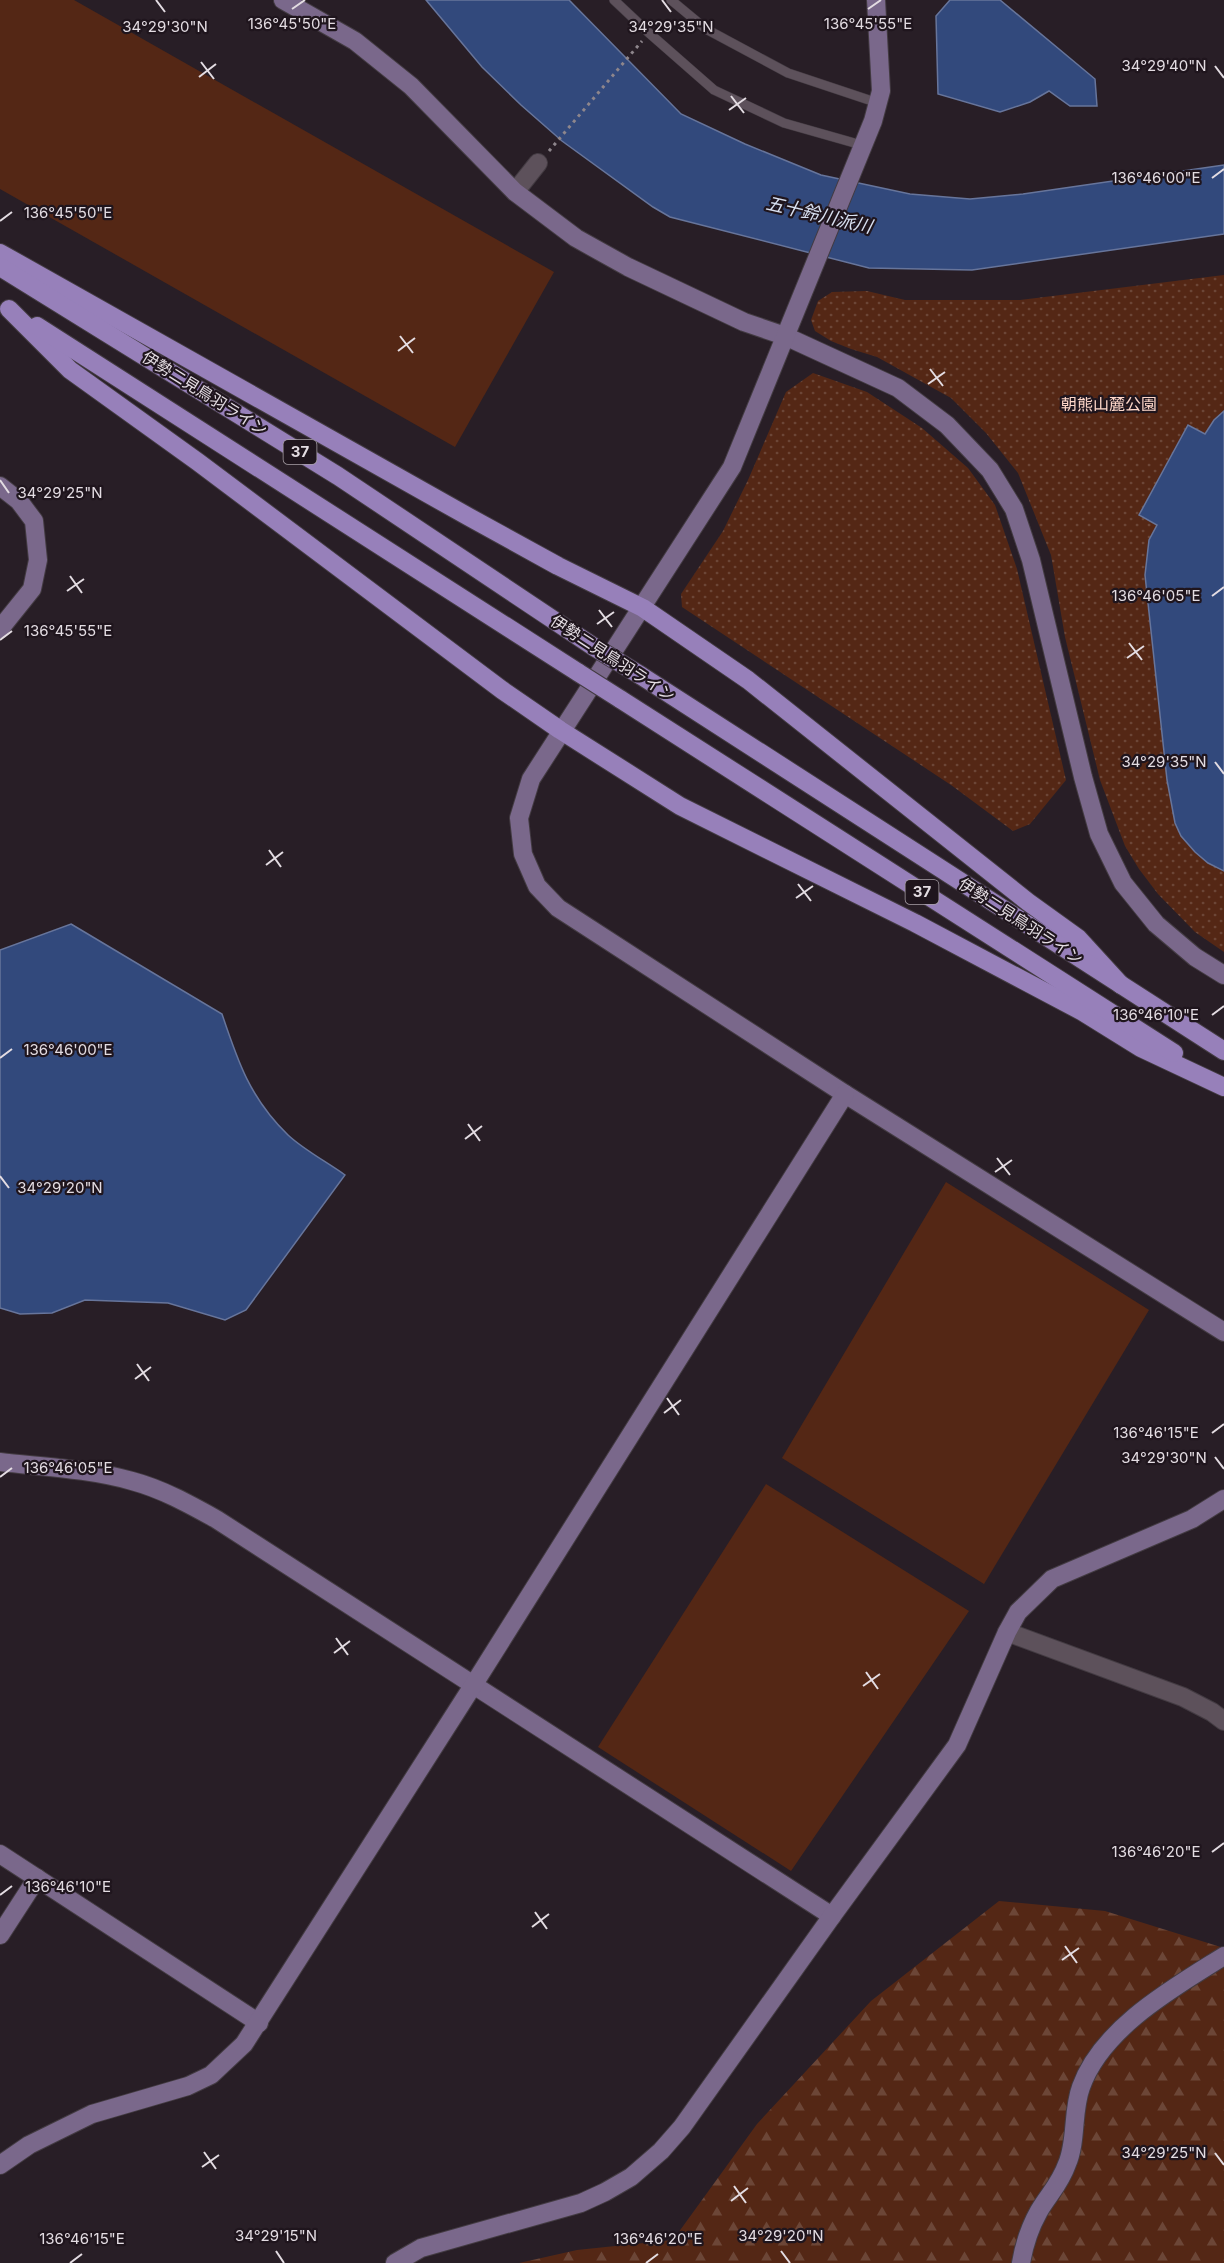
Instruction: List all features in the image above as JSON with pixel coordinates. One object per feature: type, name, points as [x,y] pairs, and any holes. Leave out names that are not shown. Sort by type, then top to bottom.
[{"type":"main road","points":[[0,253],[558,566],[643,608],[748,680],[1028,902],[1078,938],[1121,985]]},
{"type":"main road","name":"伊勢二見鳥羽ライン","points":[[0,267],[338,476],[594,647],[1224,1051]]},
{"type":"main road","points":[[5,306],[70,370],[198,462],[502,690],[560,730],[680,806],[915,923],[1083,1012],[1141,1048],[1224,1086]]},
{"type":"main road","name":"伊勢二見鳥羽ライン","points":[[5,306],[1224,1086]]},
{"type":"street","points":[[283,0],[355,41],[411,86],[515,192],[576,238],[628,267],[744,322],[785,336],[898,388],[947,425],[990,470],[1014,509],[1031,560],[1099,834],[1123,883],[1156,924],[1195,957],[1224,975]]},
{"type":"street","points":[[876,0],[881,91],[878,103],[864,146],[732,467],[531,778],[519,818],[523,854],[537,886],[558,908],[845,1094],[1224,1332]]},
{"type":"street","points":[[515,192],[538,163]]},
{"type":"street","points":[[0,486],[19,501],[34,521],[38,560],[32,589],[0,629]]},
{"type":"street","points":[[0,2165],[29,2145],[92,2114],[188,2086],[211,2075],[244,2044],[474,1684],[845,1094]]},
{"type":"street","points":[[0,1462],[91,1473],[132,1481],[177,1499],[216,1519],[832,1916]]},
{"type":"street","points":[[395,2263],[421,2248],[581,2203],[631,2177],[661,2151],[682,2127],[957,1745],[1018,1612],[1052,1579],[1192,1519],[1224,1499]]},
{"type":"street","points":[[1007,1632],[1183,1697],[1224,1721]]},
{"type":"street","points":[[0,1854],[259,2023]]},
{"type":"street","points":[[0,1935],[37,1878]]},
{"type":"street","points":[[1021,2263],[1024,2245],[1039,2211],[1058,2185],[1069,2161],[1080,2088],[1097,2056],[1134,2018],[1168,1991],[1224,1956]]},
{"type":"lane","points":[[614,0],[714,90],[784,123],[864,146]]},
{"type":"lane","points":[[671,0],[706,29],[788,73],[878,103]]},
{"type":"path","points":[[538,163],[649,33]]},
{"type":"green space","points":[[0,0],[74,0],[554,272],[455,447],[0,189]]},
{"type":"green space","name":"朝熊山麓公園","points":[[1224,275],[1224,952],[1195,932],[1158,894],[1125,846],[1100,780],[1065,637],[1051,555],[1018,473],[986,433],[951,398],[877,357],[831,341],[815,331],[811,320],[818,301],[832,292],[867,291],[905,300],[1020,300]]},
{"type":"green space","points":[[813,373],[867,392],[922,428],[968,468],[995,505],[1017,569],[1066,780],[1030,824],[1013,831],[951,785],[682,607],[681,594],[723,531],[786,392]]},
{"type":"green space","points":[[946,1182],[1149,1310],[984,1584],[782,1458]]},
{"type":"green space","points":[[766,1484],[969,1611],[791,1871],[598,1747]]},
{"type":"green space","points":[[999,1901],[1105,1911],[1224,1948],[1224,2263],[519,2263],[577,2250],[673,2240],[757,2124],[871,2001]]},
{"type":"water","name":"五十鈴川派川","points":[[426,0],[569,0],[681,114],[745,144],[821,175],[910,194],[970,199],[1023,194],[1224,165],[1224,234],[972,270],[869,268],[670,217],[562,141],[521,105],[482,67]]},
{"type":"water","points":[[950,0],[1000,0],[1095,79],[1097,106],[1070,106],[1049,91],[1030,102],[1000,112],[938,94],[936,16]]},
{"type":"water","points":[[1224,411],[1224,871],[1208,863],[1195,852],[1181,836],[1175,823],[1167,780],[1145,575],[1149,540],[1157,525],[1139,515],[1188,425],[1205,434],[1214,420]]},
{"type":"water","points":[[71,924],[222,1014],[240,1064],[264,1107],[288,1135],[345,1175],[246,1310],[225,1320],[168,1303],[85,1300],[52,1313],[20,1314],[0,1308],[0,950]]}]
